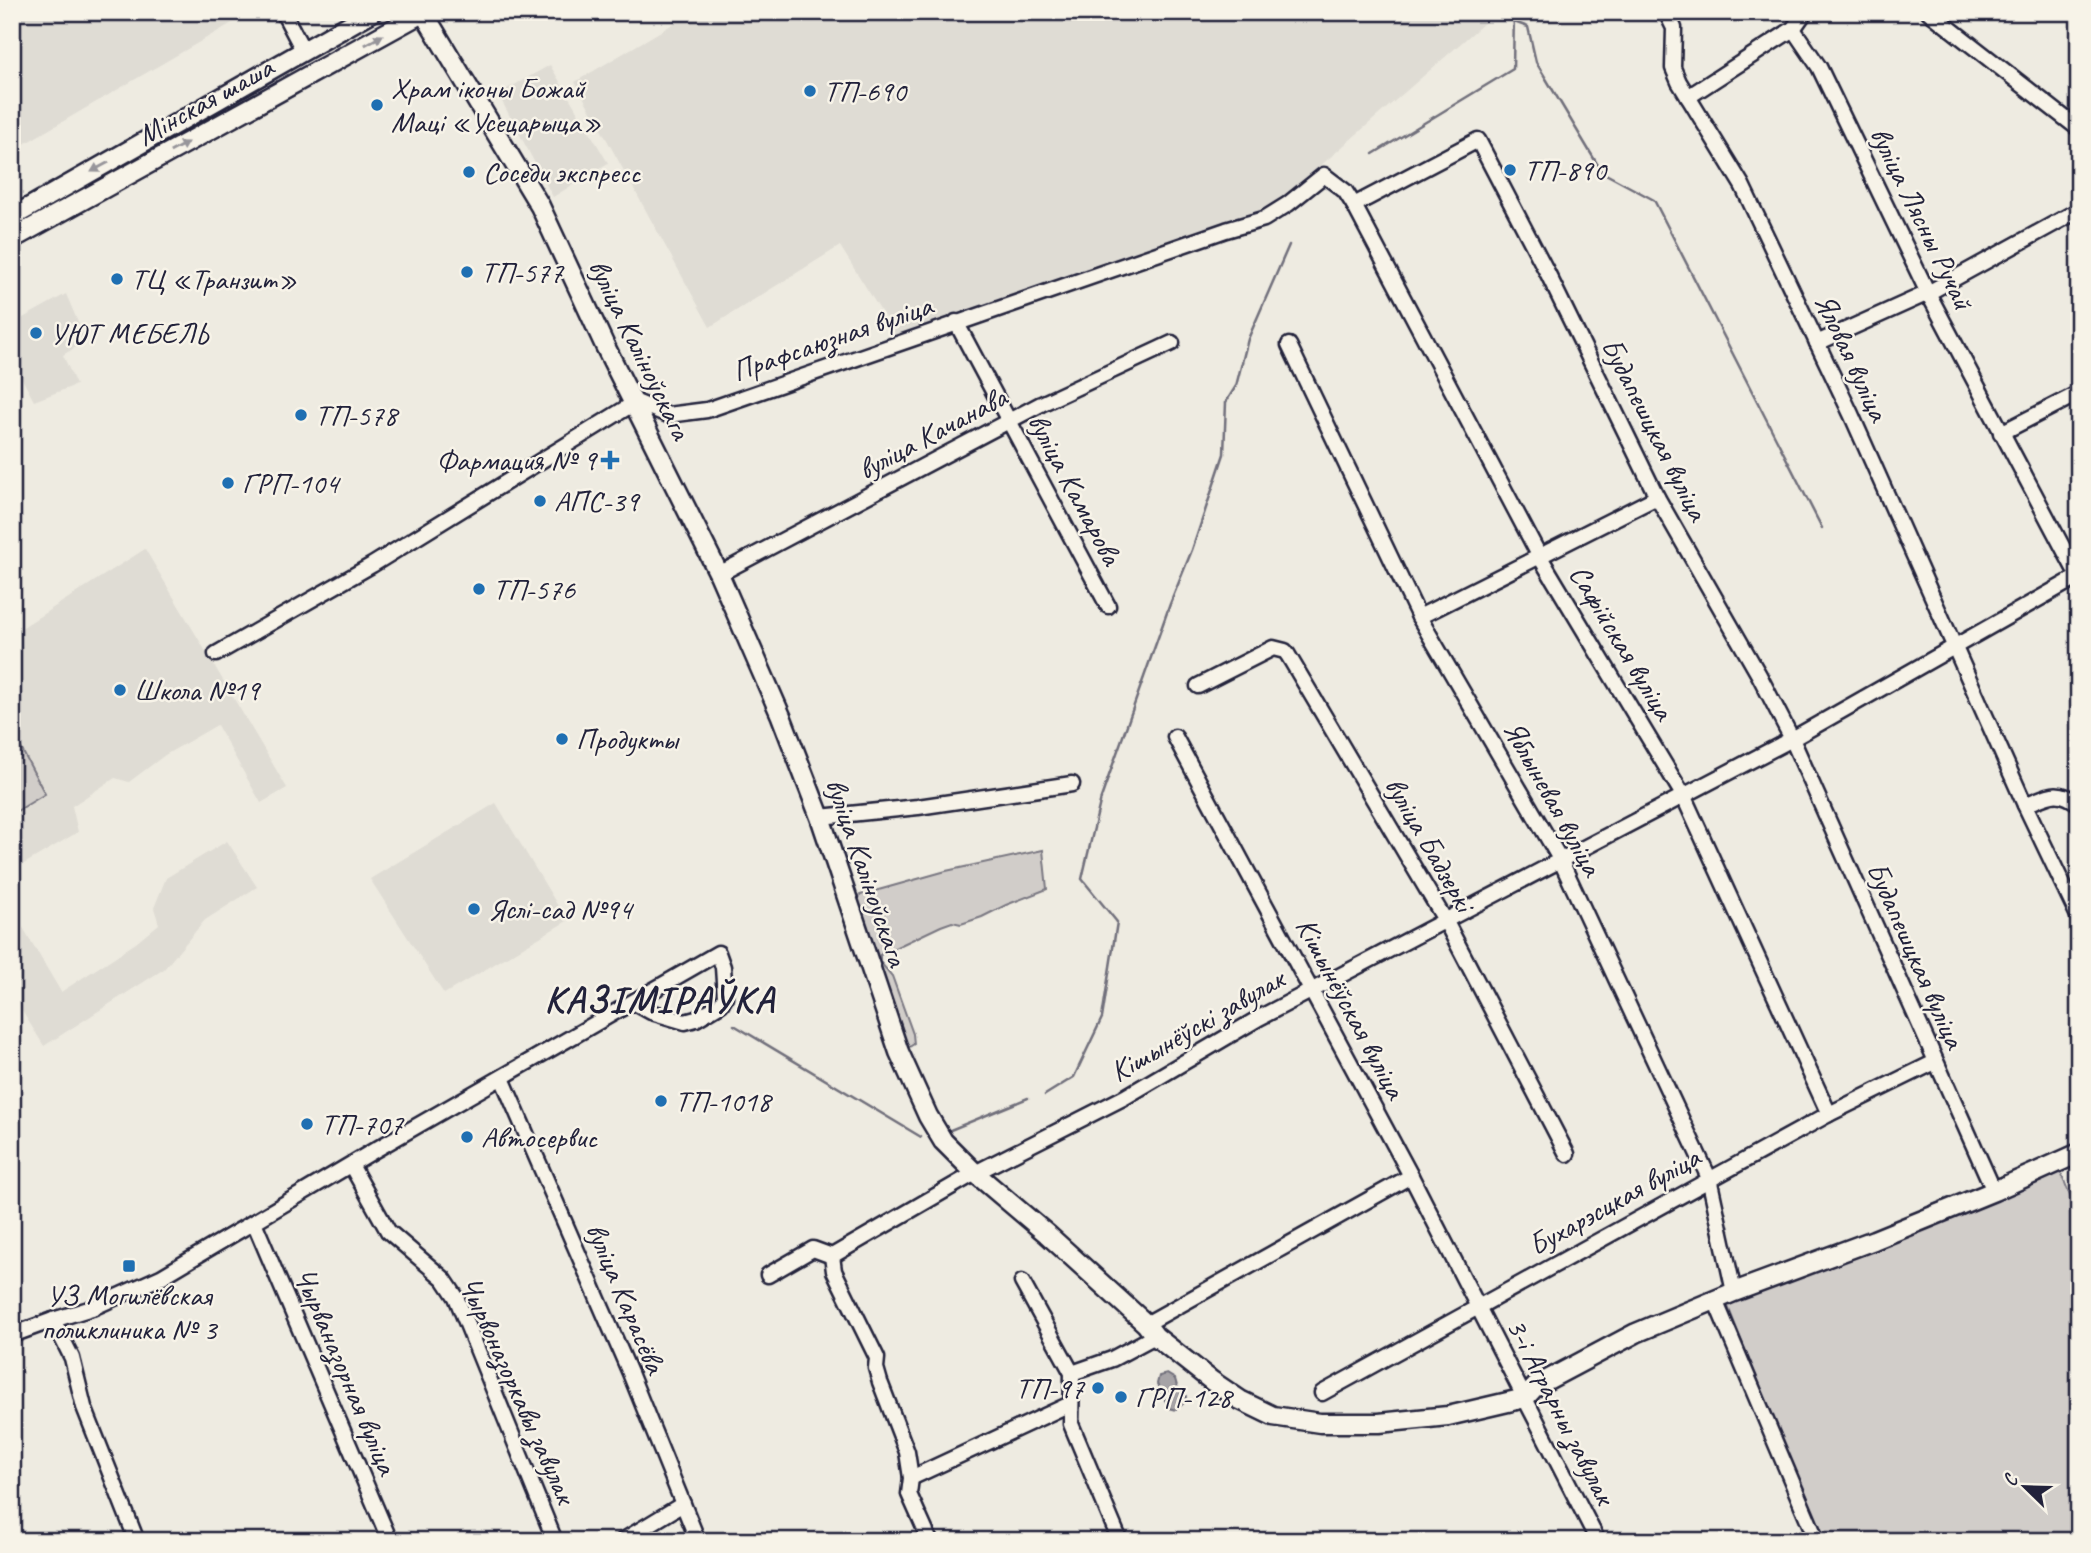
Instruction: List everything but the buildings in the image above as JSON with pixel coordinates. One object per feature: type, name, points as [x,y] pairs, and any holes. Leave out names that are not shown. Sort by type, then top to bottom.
[{"type":"main road","name":"Мінская шаша","points":[[12,217],[372,12]]},
{"type":"main road","name":"Мінская шаша","points":[[12,239],[424,12]]},
{"type":"main road","name":"вуліца Каліноўскага","points":[[424,12],[540,206],[605,345],[636,402],[719,574],[781,716],[821,817],[899,1052],[943,1142],[1151,1330],[1212,1381],[1240,1400],[1273,1416],[1320,1423],[1379,1423],[1448,1416],[1525,1398]]},
{"type":"main road","points":[[1525,1398],[1536,1386],[1636,1333],[1994,1191],[2079,1153]]},
{"type":"street","points":[[283,12],[304,52]]},
{"type":"street","name":"Яловая вуліца","points":[[1666,12],[1674,28],[1673,68],[1742,186],[1924,575],[1954,648],[2079,918]]},
{"type":"street","points":[[1688,97],[1793,29],[1805,12]]},
{"type":"street","points":[[1929,12],[2079,129]]},
{"type":"street","name":"вуліца Лясны Ручай","points":[[1793,29],[1819,67],[1928,293],[2079,577]]},
{"type":"street","name":"Будапешцкая вуліца","points":[[1354,205],[1478,139],[1548,274],[1657,497],[1759,675],[1792,739],[1994,1191]]},
{"type":"street","name":"Прафсаюзная вуліца","points":[[636,402],[668,415],[707,410],[1264,219],[1289,204],[1324,175],[1345,191],[1354,205]]},
{"type":"street","name":"Сафійская вуліца","points":[[1354,205],[1540,557],[1683,795],[1829,1114]]},
{"type":"street","points":[[1816,343],[1928,293],[2079,210]]},
{"type":"street","name":"вуліца Камарова","points":[[956,323],[1108,606]]},
{"type":"street","name":"вуліца Качанава","points":[[719,574],[1041,404],[1172,343]]},
{"type":"street","name":"Яблыневая вуліца","points":[[1289,345],[1419,617],[1560,859],[1709,1178],[1734,1293]]},
{"type":"street","points":[[2001,433],[2079,393]]},
{"type":"street","points":[[216,654],[372,565],[636,402]]},
{"type":"street","points":[[1419,617],[1657,497]]},
{"type":"street","points":[[1445,920],[1792,739],[2079,577]]},
{"type":"street","name":"вуліца Бадзеркі","points":[[1198,686],[1273,648],[1284,651],[1445,920],[1567,1154]]},
{"type":"street","name":"Кішынёўская вуліца","points":[[1175,737],[1411,1175],[1478,1306]]},
{"type":"street","points":[[821,817],[918,807],[1072,784]]},
{"type":"street","points":[[2025,805],[2056,793],[2068,795],[2079,803]]},
{"type":"street","name":"Кішынёўскі завулак","points":[[832,1256],[975,1173],[1125,1097],[1205,1048],[1445,920]]},
{"type":"street","points":[[12,1335],[92,1308],[161,1277],[351,1165],[502,1078],[633,1002],[718,953],[723,967],[725,997],[721,1004],[696,1019],[685,1023],[651,1012],[633,1002]]},
{"type":"street","name":"Бухарэсцкая вуліца","points":[[1322,1393],[1709,1178],[1829,1114],[1935,1062]]},
{"type":"street","name":"вуліца Карасёва","points":[[502,1078],[624,1360],[698,1541]]},
{"type":"street","name":"Чырвоназоркавы завулак","points":[[351,1165],[388,1231],[444,1279],[456,1297],[555,1541]]},
{"type":"street","points":[[1072,1373],[1112,1359],[1151,1330],[1411,1175]]},
{"type":"street","name":"Чырваназорная вуліца","points":[[254,1222],[390,1541]]},
{"type":"street","points":[[768,1275],[813,1249],[832,1256],[834,1271],[877,1358],[876,1368],[880,1382],[907,1452],[911,1478],[909,1494],[930,1541]]},
{"type":"street","points":[[1022,1282],[1072,1373],[1071,1424],[1120,1541]]},
{"type":"street","points":[[1715,1300],[1817,1541]]},
{"type":"street","name":"3-і Аграрны завулак","points":[[1478,1306],[1598,1541]]},
{"type":"street","points":[[52,1320],[72,1358],[84,1407],[137,1541]]},
{"type":"street","points":[[911,1478],[1070,1404]]},
{"type":"street","points":[[622,1541],[683,1504]]},
{"type":"shaded area","points":[[12,12],[251,12],[12,151]]},
{"type":"shaded area","points":[[687,12],[1488,12],[1491,17],[1256,222],[899,340],[840,246],[710,327],[575,82],[688,15]]},
{"type":"shaded area","points":[[550,65],[608,163],[553,197],[498,94]]},
{"type":"shaded area","points":[[66,294],[86,341],[63,355],[76,385],[34,401],[12,360],[19,355],[12,343],[12,324]]},
{"type":"shaded area","name":"Школа №19","points":[[145,549],[287,788],[261,803],[217,725],[165,755],[129,782],[115,778],[72,806],[78,832],[12,871],[12,634]]},
{"type":"shaded area","points":[[12,731],[45,794],[12,814]]},
{"type":"shaded area","name":"Яслі-сад №94","points":[[496,803],[567,921],[444,994],[370,879]]},
{"type":"shaded area","points":[[227,841],[257,887],[205,920],[164,969],[44,1046],[12,995],[12,909],[61,992],[136,943],[159,924],[154,908],[166,878]]},
{"type":"shaded area","points":[[1043,850],[1047,889],[982,917],[961,924],[952,922],[941,926],[880,955],[880,962],[892,976],[913,1034],[914,1044],[906,1049],[850,898],[946,871]]},
{"type":"shaded area","points":[[2060,1170],[2079,1219],[2079,1541],[1821,1541],[1727,1304]]},
{"type":"shaded area","points":[[1167,1374],[1175,1379],[1177,1386],[1186,1396],[1185,1402],[1176,1410],[1169,1408],[1157,1384],[1159,1376]]},
{"type":"waterway","points":[[1373,154],[1513,69],[1514,12]]},
{"type":"waterway","points":[[1514,22],[1528,27],[1536,62],[1602,172],[1654,200],[1822,528]]},
{"type":"waterway","points":[[1045,1095],[1074,1077],[1102,1018],[1117,922],[1082,879],[1101,798],[1192,550],[1224,454],[1226,402],[1236,386],[1248,339],[1289,245]]},
{"type":"waterway","points":[[734,1025],[921,1137]]},
{"type":"waterway","points":[[948,1131],[1028,1098]]},
{"type":"place","name":"ТП-690","points":[[810,91]]},
{"type":"place","name":"Храм іконы Божай Маці «Усецарыца»","points":[[377,105]]},
{"type":"place","name":"ТП-890","points":[[1510,170]]},
{"type":"place","name":"Соседи экспресс","points":[[469,172]]},
{"type":"place","name":"ТП-577","points":[[467,272]]},
{"type":"place","name":"ТЦ «Транзит»","points":[[117,279]]},
{"type":"place","name":"УЮТ МЕБЕЛЬ","points":[[36,333]]},
{"type":"place","name":"ТП-578","points":[[301,415]]},
{"type":"place","name":"Фармация № 9","points":[[610,460]]},
{"type":"place","name":"ГРП-104","points":[[228,483]]},
{"type":"place","name":"АПС-39","points":[[540,501]]},
{"type":"place","name":"ТП-576","points":[[479,589]]},
{"type":"place","name":"Школа №19","points":[[120,690]]},
{"type":"place","name":"Продукты","points":[[562,739]]},
{"type":"place","name":"Яслі-сад №94","points":[[474,909]]},
{"type":"place","name":"ТП-1018","points":[[661,1101]]},
{"type":"place","name":"ТП-707","points":[[307,1124]]},
{"type":"place","name":"Автосервис","points":[[467,1137]]},
{"type":"place","name":"УЗ Могилёвская поликлиника № 3","points":[[129,1266]]},
{"type":"place","name":"ТП-97","points":[[1098,1388]]},
{"type":"place","name":"ГРП-128","points":[[1121,1397]]},
{"type":"district","name":"КАЗІМІРАЎКА","points":[[660,999]]}]
